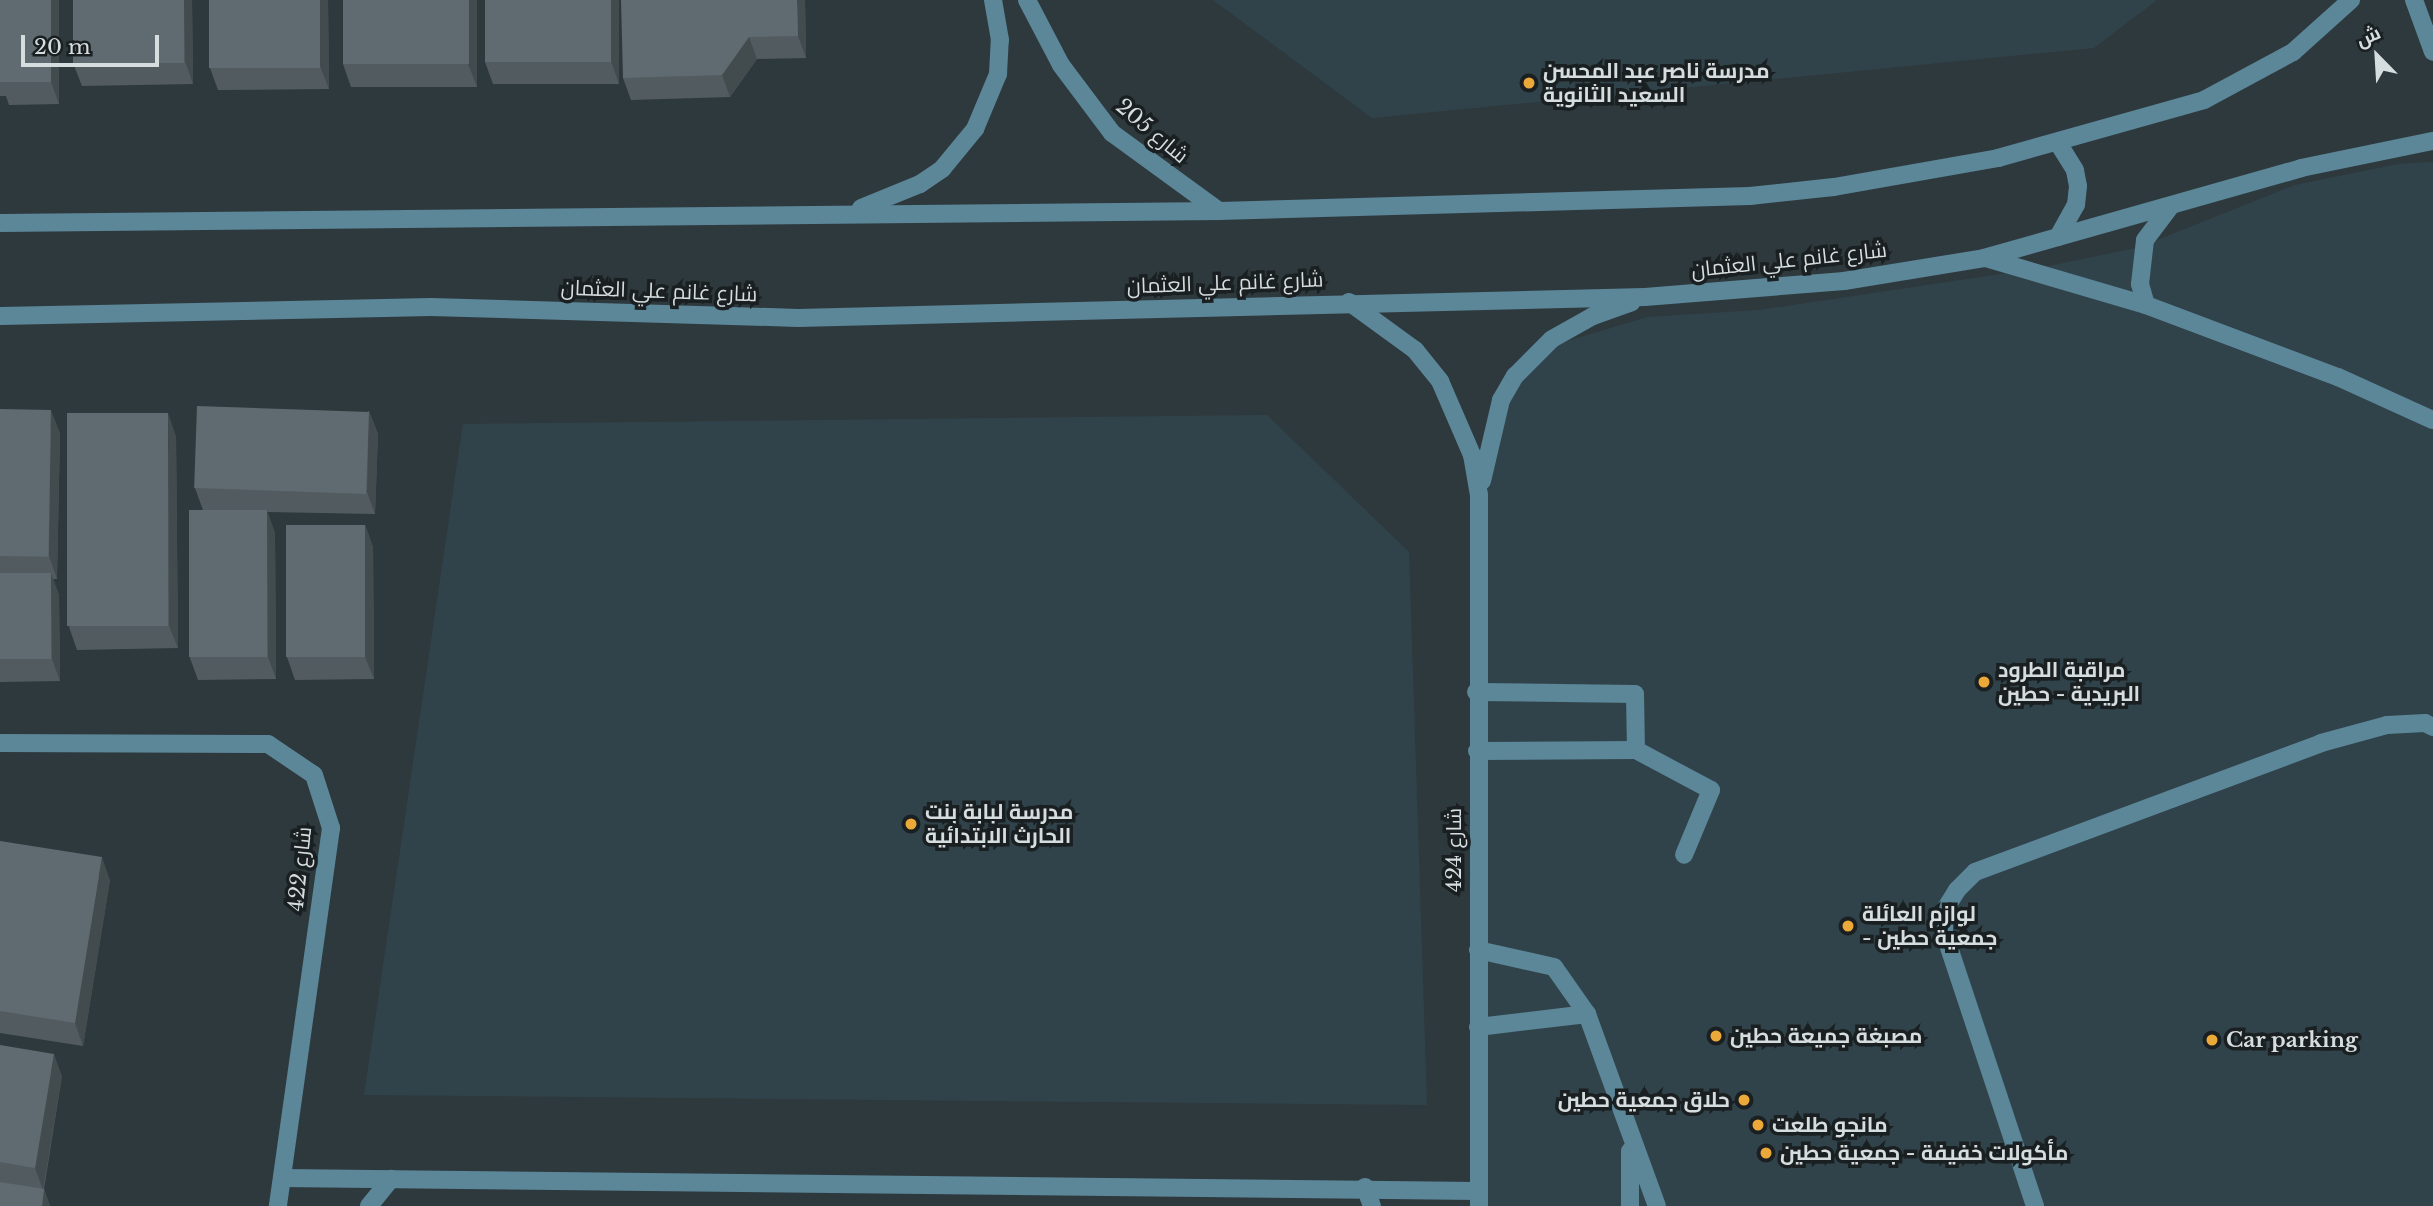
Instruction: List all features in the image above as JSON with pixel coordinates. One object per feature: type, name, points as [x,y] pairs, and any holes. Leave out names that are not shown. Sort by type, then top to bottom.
[{"type":"street","points":[[853,212],[920,184],[942,169],[975,129],[998,74],[1000,40],[993,0]]},
{"type":"street","name":"شارع 205","points":[[1027,0],[1061,65],[1112,133],[1219,211]]},
{"type":"street","points":[[0,223],[853,212],[1219,211],[1751,196],[1918,174],[2058,143],[2204,100],[2249,79],[2293,52],[2351,0]]},
{"type":"street","points":[[2414,0],[2433,52]]},
{"type":"street","name":"شارع غانم علي العثمان","points":[[0,316],[431,307],[798,318],[1349,302],[1645,297],[1843,281],[1984,258],[2301,168],[2433,141]]},
{"type":"street","points":[[2057,237],[2073,213],[2078,186],[2071,163],[2058,143]]},
{"type":"street","points":[[2147,305],[2140,284],[2145,240],[2172,205]]},
{"type":"street","points":[[1984,258],[2147,305],[2433,419]]},
{"type":"street","name":"شارع 424","points":[[1479,1198],[1476,692],[1479,495],[1501,400],[1515,376],[1552,339],[1593,316],[1645,297]]},
{"type":"street","name":"شارع 424","points":[[1349,302],[1415,350],[1440,382],[1459,417],[1479,495]]},
{"type":"street","points":[[1476,692],[1635,694],[1636,750]]},
{"type":"street","points":[[2035,1206],[1944,933],[1944,911],[1957,890],[1975,872],[2322,743],[2387,725],[2425,723],[2433,727]]},
{"type":"street","name":"شارع 422","points":[[0,743],[268,744],[314,775],[331,828],[278,1206]]},
{"type":"street","points":[[1477,751],[1636,750],[1712,790],[1684,855]]},
{"type":"street","points":[[1478,950],[1554,967],[1587,1014],[1630,1140],[1657,1206]]},
{"type":"street","points":[[1478,1027],[1587,1014]]},
{"type":"street","points":[[1630,1140],[1630,1206]]},
{"type":"street","points":[[282,1178],[1365,1187],[1479,1198]]},
{"type":"street","points":[[369,1206],[391,1179]]},
{"type":"street","points":[[1365,1187],[1372,1206]]},
{"type":"shaded area","name":"مدرسة ناصر عبد المحسن السعيد الثانوية","points":[[1213,0],[2157,0],[2094,48],[1372,118]]},
{"type":"shaded area","points":[[2433,162],[2433,1206],[1479,1206],[1479,495],[1501,400],[1540,349],[1648,317],[1759,310],[2040,268],[2140,247],[2295,185],[2398,164]]},
{"type":"shaded area","name":"مدرسة لبابة بنت الحارث الابتدائية","points":[[1267,415],[1409,552],[1427,1105],[364,1095],[463,424]]},
{"type":"building","points":[[0,0],[51,0],[51,82],[0,82]]},
{"type":"building","points":[[73,0],[184,0],[184,63],[73,63]]},
{"type":"building","points":[[209,0],[320,0],[320,68],[209,68]]},
{"type":"building","points":[[343,0],[469,0],[469,64],[343,64]]},
{"type":"building","points":[[485,0],[611,0],[611,62],[485,62]]},
{"type":"building","points":[[621,0],[797,0],[798,36],[749,37],[722,75],[623,78]]},
{"type":"building","points":[[197,406],[369,412],[366,494],[194,488]]},
{"type":"building","points":[[0,409],[51,410],[48,557],[0,556]]},
{"type":"building","points":[[67,413],[168,413],[168,626],[67,626]]},
{"type":"building","points":[[189,510],[267,510],[267,657],[189,657]]},
{"type":"building","points":[[286,525],[365,525],[365,657],[286,657]]},
{"type":"building","points":[[0,573],[51,573],[51,659],[0,659]]},
{"type":"building","points":[[0,841],[102,857],[75,1023],[0,1011]]},
{"type":"building","points":[[0,1045],[54,1054],[35,1168],[0,1162]]},
{"type":"building","points":[[0,1182],[44,1189],[42,1206],[0,1206]]},
{"type":"place","name":"مدرسة ناصر عبد المحسن السعيد الثانوية","points":[[1529,83]]},
{"type":"place","name":"مراقبة الطرود البريدية - حطين","points":[[1984,682]]},
{"type":"place","name":"مدرسة لبابة بنت الحارث الابتدائية","points":[[911,824]]},
{"type":"place","name":"لوازم العائلة - جمعية حطين","points":[[1848,926]]},
{"type":"place","name":"مصبغة جميعة حطين","points":[[1716,1036]]},
{"type":"place","name":"Car parking","points":[[2212,1040]]},
{"type":"place","name":"حلاق جمعية حطين","points":[[1744,1100]]},
{"type":"place","name":"مانجو طلعت","points":[[1758,1125]]},
{"type":"place","name":"مأكولات خفيفة - جمعية حطين","points":[[1766,1153]]}]
